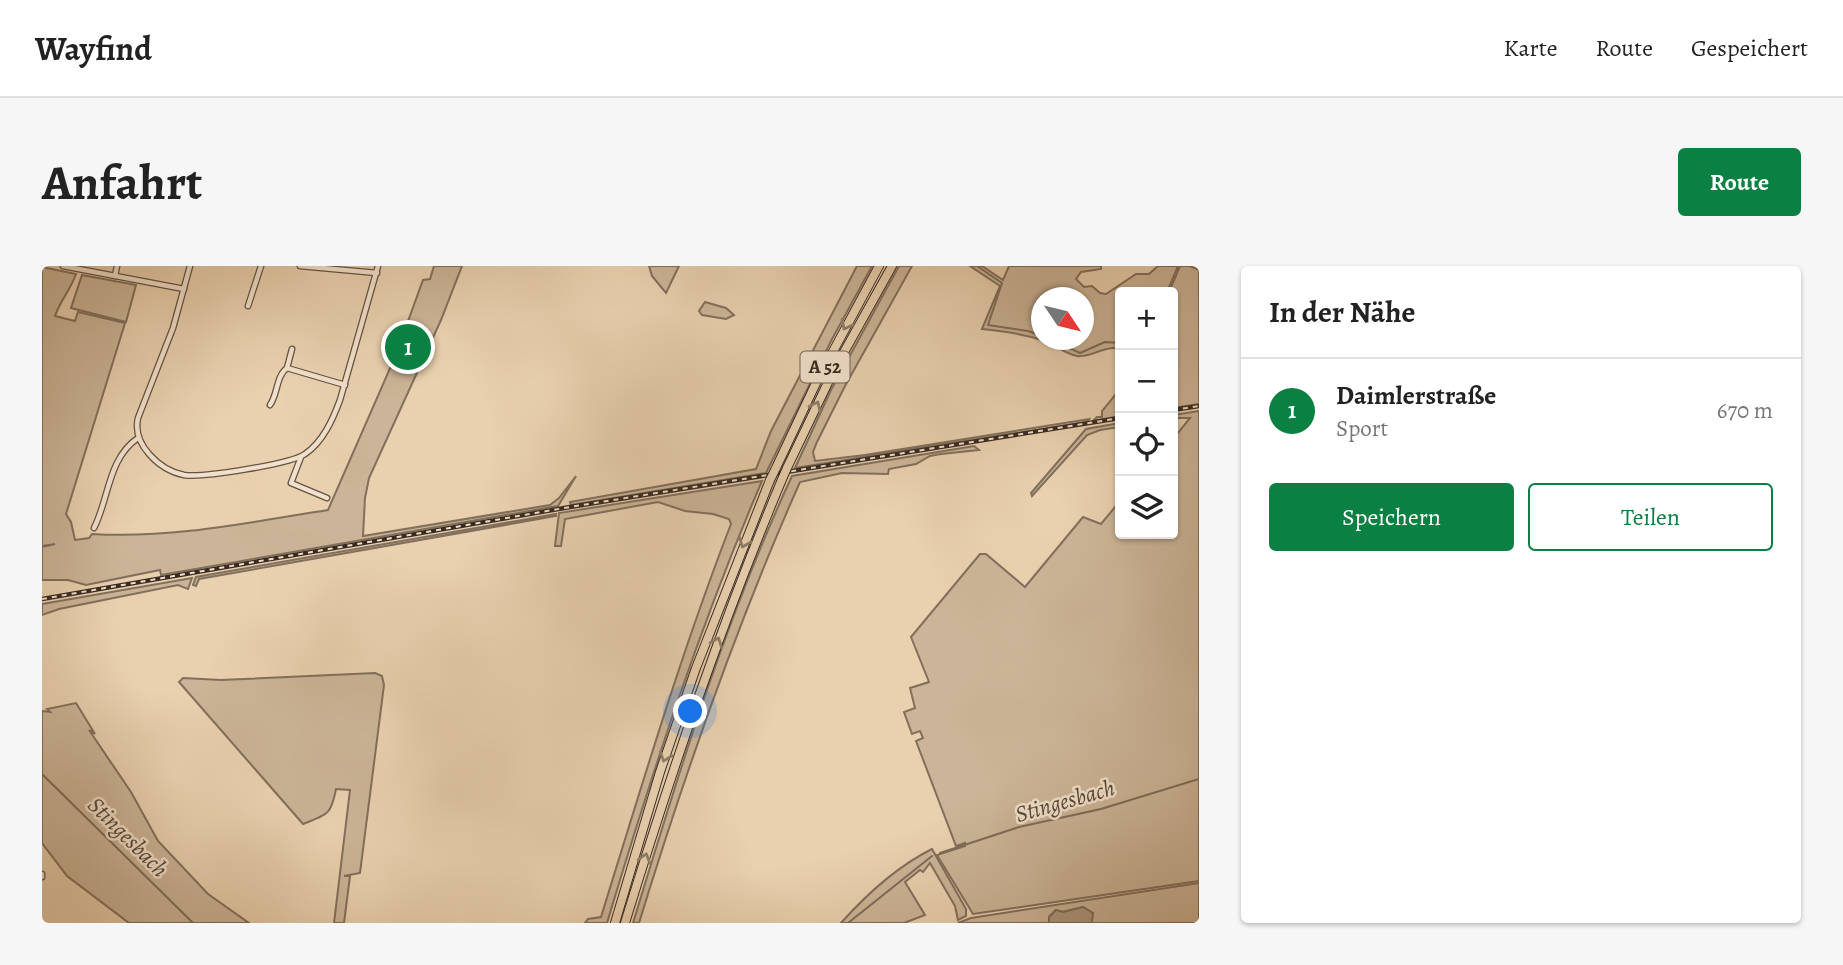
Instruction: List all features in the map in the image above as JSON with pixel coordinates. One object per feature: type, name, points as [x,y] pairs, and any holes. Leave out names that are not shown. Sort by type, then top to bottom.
[{"type":"highway","name":"A 52","points":[[615,923],[660,772],[696,668],[770,480],[816,383],[879,266]]},
{"type":"highway","name":"A 52","points":[[625,923],[670,775],[748,562],[787,468],[833,372],[892,266]]},
{"type":"street","points":[[63,266],[184,289]]},
{"type":"street","points":[[115,276],[117,266]]},
{"type":"street","points":[[190,266],[173,328],[138,418],[136,431],[138,438],[160,464],[187,475],[288,461],[312,449],[336,411],[378,266]]},
{"type":"street","points":[[248,306],[261,266]]},
{"type":"street","points":[[300,266],[377,273]]},
{"type":"street","points":[[271,405],[292,349]]},
{"type":"street","points":[[287,368],[345,385]]},
{"type":"street","points":[[94,528],[113,472],[127,448],[138,438]]},
{"type":"street","points":[[300,457],[291,483],[327,498]]},
{"type":"shaded area","points":[[434,266],[462,266],[441,320],[369,478],[363,536],[550,505],[576,476],[558,506],[161,575],[160,570],[86,585],[68,580],[42,580],[42,547],[55,544],[42,546],[42,267],[76,274],[55,316],[75,321],[78,312],[125,323],[66,514],[71,522],[75,540],[89,538],[92,534],[181,532],[328,510],[395,357],[423,280],[430,279]]},
{"type":"shaded area","points":[[649,266],[679,266],[666,293],[652,276]]},
{"type":"shaded area","points":[[857,266],[872,266],[831,341],[766,473],[571,505],[570,502],[756,469],[771,431]]},
{"type":"shaded area","points":[[899,266],[912,266],[817,442],[813,452],[815,461],[1089,419],[1087,422],[795,468],[831,390]]},
{"type":"shaded area","points":[[970,266],[982,266],[1003,280],[1009,266],[1101,266],[1101,269],[1081,272],[1076,279],[1084,287],[1031,287],[1031,337],[982,329],[1000,286]]},
{"type":"shaded area","points":[[1158,266],[1178,266],[1169,287],[1116,287],[1136,274],[1149,274]]},
{"type":"shaded area","points":[[1180,266],[1199,270],[1199,404],[1178,407],[1178,287],[1171,287]]},
{"type":"shaded area","points":[[82,275],[136,285],[126,322],[71,308]]},
{"type":"shaded area","points":[[1094,288],[1106,294],[1115,288],[1115,348],[1082,356],[1062,350],[1094,350]]},
{"type":"shaded area","points":[[705,302],[726,308],[734,315],[726,319],[702,315],[699,311]]},
{"type":"shaded area","points":[[1115,395],[1115,417],[1093,421],[1102,417],[1102,411]]},
{"type":"shaded area","points":[[1199,411],[1199,881],[973,914],[937,855],[965,846],[965,843],[956,846],[916,741],[923,738],[920,731],[912,734],[904,712],[915,708],[910,688],[929,682],[911,637],[980,554],[986,554],[1025,587],[1083,517],[1101,524],[1115,507],[1115,539],[1178,539],[1178,433],[1190,418],[1178,418],[1178,414]]},
{"type":"shaded area","points":[[1115,424],[1115,428],[1087,435],[1032,496],[1031,493],[1086,429]]},
{"type":"shaded area","points":[[974,446],[979,450],[930,456],[916,464],[889,469],[888,474],[842,473],[800,482],[754,591],[713,700],[639,923],[633,923],[724,641],[792,476]]},
{"type":"shaded area","points":[[762,481],[739,535],[678,700],[607,923],[585,923],[588,919],[601,917],[679,670],[731,524],[729,519],[713,514],[685,511],[658,502],[565,519],[561,546],[555,546],[559,513]]},
{"type":"shaded area","points":[[556,514],[199,579],[196,586],[193,585],[196,577]]},
{"type":"shaded area","points":[[192,578],[188,589],[178,585],[59,609],[42,615],[42,604]]},
{"type":"shaded area","points":[[375,673],[382,676],[384,685],[360,873],[344,876],[350,876],[344,923],[334,923],[350,790],[336,789],[330,809],[303,824],[179,682],[183,678],[221,680]]},
{"type":"shaded area","points":[[76,703],[95,734],[89,730],[131,792],[158,841],[208,894],[249,923],[129,923],[67,876],[42,843],[42,711],[50,712],[47,709]]},
{"type":"shaded area","points":[[932,849],[966,909],[966,916],[958,920],[955,906],[930,863],[923,872],[920,870],[905,882],[925,915],[904,923],[841,923],[883,882]]},
{"type":"shaded area","points":[[1199,883],[1199,923],[1092,923],[1092,913],[1083,907],[1063,912],[1056,910],[1049,917],[1049,923],[958,923],[971,918]]},
{"type":"shaded area","points":[[1083,907],[1093,913],[1092,923],[1049,923],[1049,917],[1056,910],[1063,912]]},
{"type":"waterway","points":[[977,266],[1002,283],[988,325],[1031,332]]},
{"type":"waterway","points":[[1094,347],[1105,342],[1115,343]]},
{"type":"waterway","points":[[1074,350],[1080,353],[1087,350]]},
{"type":"waterway","name":"Stingesbach","points":[[42,774],[193,923]]},
{"type":"waterway","name":"Stingesbach","points":[[940,853],[1019,827],[1101,809],[1199,779]]},
{"type":"waterway","name":"Stingesbach","points":[[848,923],[932,856]]},
{"type":"railway","points":[[1178,409],[1199,406]]},
{"type":"railway","points":[[42,599],[570,507],[1115,419]]},
{"type":"place","name":"Daimlerstraße","points":[[408,347]]}]
